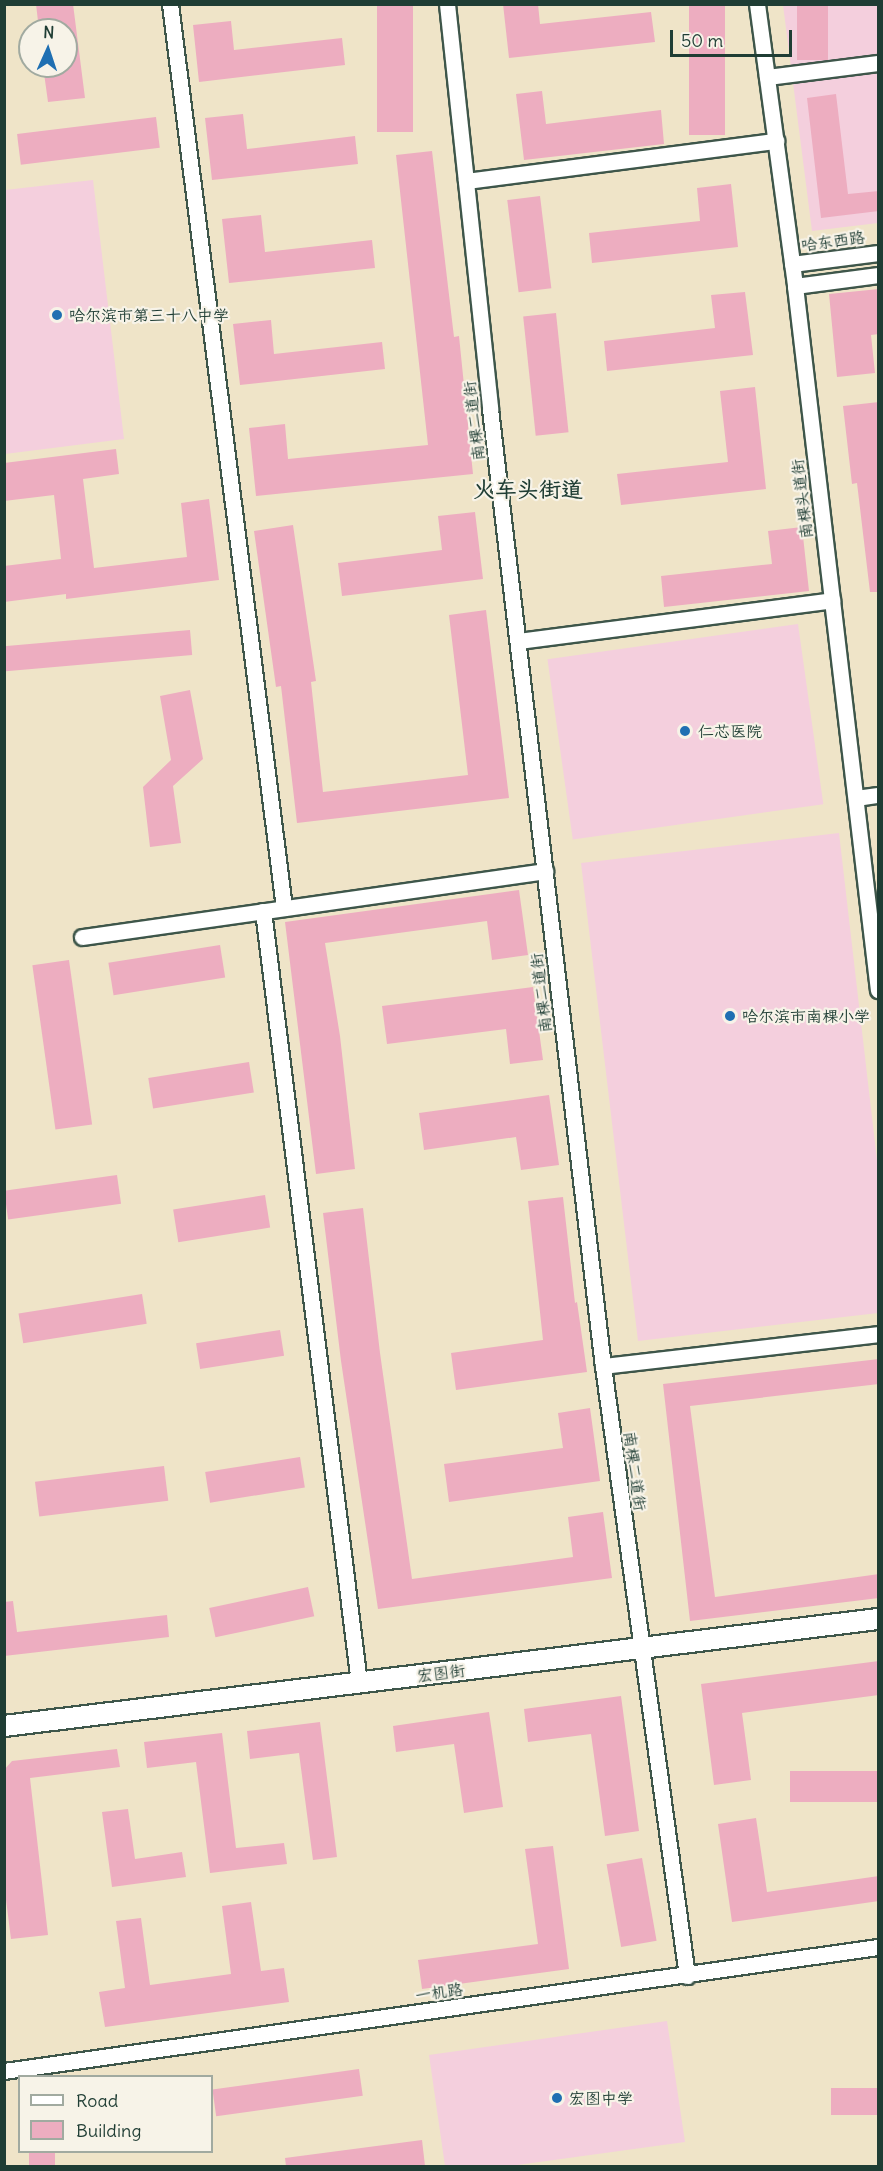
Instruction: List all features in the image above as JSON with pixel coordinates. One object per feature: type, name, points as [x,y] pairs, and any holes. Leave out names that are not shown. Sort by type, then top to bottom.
[{"type":"street","points":[[171,4],[284,908]]},
{"type":"street","name":"南棵二道街","points":[[447,4],[518,641],[603,1366],[687,1976]]},
{"type":"street","name":"南棵头道街","points":[[757,4],[795,286],[879,990]]},
{"type":"street","points":[[767,76],[879,63]]},
{"type":"street","points":[[466,181],[776,141]]},
{"type":"street","name":"哈东西路","points":[[792,264],[879,253]]},
{"type":"street","points":[[795,286],[879,275]]},
{"type":"street","points":[[518,641],[832,600]]},
{"type":"street","points":[[856,798],[879,795]]},
{"type":"street","points":[[82,937],[545,871]]},
{"type":"street","points":[[263,911],[359,1683]]},
{"type":"street","points":[[603,1366],[879,1334]]},
{"type":"street","name":"宏图街","points":[[4,1726],[879,1619]]},
{"type":"street","name":"一机路","points":[[4,2072],[879,1947]]},
{"type":"shaded area","points":[[783,5],[878,5],[878,223],[812,231]]},
{"type":"shaded area","name":"哈尔滨市第三十八中学","points":[[93,180],[124,439],[5,454],[5,190]]},
{"type":"shaded area","name":"仁芯医院","points":[[798,624],[823,804],[573,839],[547,659]]},
{"type":"shaded area","name":"哈尔滨市南棵小学","points":[[839,833],[878,1169],[878,1313],[638,1341],[581,863]]},
{"type":"shaded area","name":"宏图中学","points":[[667,2021],[685,2142],[510,2166],[445,2166],[429,2055]]},
{"type":"building","points":[[36,4],[73,4],[75,18],[38,18]]},
{"type":"building","points":[[377,4],[413,4],[413,132],[377,132]]},
{"type":"building","points":[[503,4],[538,4],[540,24],[651,12],[655,42],[509,58]]},
{"type":"building","points":[[689,4],[725,4],[725,135],[689,135]]},
{"type":"building","points":[[797,4],[828,4],[828,60],[797,60]]},
{"type":"building","points":[[231,21],[234,50],[342,38],[345,65],[199,82],[193,25]]},
{"type":"building","points":[[78,43],[85,98],[48,102],[45,78],[78,78]]},
{"type":"building","points":[[542,91],[546,124],[661,110],[664,144],[524,160],[516,94]]},
{"type":"building","points":[[836,94],[848,194],[879,191],[879,211],[821,218],[807,98]]},
{"type":"building","points":[[243,114],[247,149],[355,136],[358,164],[212,180],[205,118]]},
{"type":"building","points":[[156,117],[160,148],[21,165],[17,134]]},
{"type":"building","points":[[432,151],[454,337],[459,336],[473,474],[256,496],[249,428],[285,424],[288,459],[428,445],[396,155]]},
{"type":"building","points":[[731,184],[738,247],[592,263],[589,233],[700,221],[697,188]]},
{"type":"building","points":[[540,196],[551,288],[519,292],[507,200]]},
{"type":"building","points":[[261,215],[265,252],[372,240],[375,268],[229,283],[222,219]]},
{"type":"building","points":[[879,289],[879,334],[871,335],[875,373],[837,377],[829,294]]},
{"type":"building","points":[[745,292],[753,355],[607,371],[604,341],[715,328],[711,295]]},
{"type":"building","points":[[556,313],[569,432],[536,436],[523,316]]},
{"type":"building","points":[[271,320],[274,354],[382,342],[385,369],[240,385],[233,324]]},
{"type":"building","points":[[755,387],[766,489],[621,505],[617,474],[728,462],[720,391]]},
{"type":"building","points":[[879,402],[879,592],[870,592],[857,483],[852,484],[843,406]]},
{"type":"building","points":[[116,449],[119,474],[83,479],[94,568],[187,557],[181,503],[209,499],[219,580],[66,599],[66,594],[4,602],[4,566],[61,559],[54,495],[4,501],[4,463]]},
{"type":"building","points":[[475,512],[483,579],[342,596],[338,563],[442,550],[438,516]]},
{"type":"building","points":[[293,525],[316,681],[311,682],[323,792],[468,775],[449,615],[486,610],[509,798],[297,823],[281,686],[276,687],[254,531]]},
{"type":"building","points":[[802,527],[809,591],[664,607],[661,576],[772,564],[768,531]]},
{"type":"building","points":[[190,630],[192,655],[6,671],[4,646]]},
{"type":"building","points":[[190,690],[203,759],[173,786],[181,843],[150,847],[143,787],[171,760],[160,696]]},
{"type":"building","points":[[519,890],[528,955],[492,960],[487,921],[325,943],[340,1036],[355,1169],[316,1174],[285,922]]},
{"type":"building","points":[[220,945],[225,978],[114,995],[108,963]]},
{"type":"building","points":[[69,960],[92,1124],[55,1130],[32,965]]},
{"type":"building","points":[[533,987],[543,1060],[510,1064],[506,1029],[387,1044],[382,1006]]},
{"type":"building","points":[[249,1062],[254,1093],[153,1109],[148,1078]]},
{"type":"building","points":[[549,1095],[559,1165],[521,1170],[516,1137],[424,1150],[419,1113]]},
{"type":"building","points":[[117,1175],[121,1204],[8,1220],[4,1191]]},
{"type":"building","points":[[265,1195],[270,1228],[178,1242],[173,1210]]},
{"type":"building","points":[[563,1197],[575,1303],[577,1302],[587,1372],[456,1390],[451,1353],[543,1340],[528,1201]]},
{"type":"building","points":[[363,1208],[380,1353],[412,1579],[573,1557],[568,1517],[603,1512],[612,1578],[378,1609],[341,1361],[323,1213]]},
{"type":"building","points":[[142,1294],[147,1324],[23,1343],[19,1314]]},
{"type":"building","points":[[280,1330],[284,1356],[200,1369],[196,1343]]},
{"type":"building","points":[[879,1359],[879,1384],[690,1406],[715,1597],[879,1574],[879,1598],[690,1621],[663,1384]]},
{"type":"building","points":[[590,1408],[600,1481],[449,1502],[444,1464],[563,1448],[558,1413]]},
{"type":"building","points":[[300,1457],[305,1488],[210,1503],[205,1472]]},
{"type":"building","points":[[164,1466],[168,1501],[39,1517],[35,1482]]},
{"type":"building","points":[[308,1587],[314,1616],[215,1637],[209,1608]]},
{"type":"building","points":[[13,1601],[17,1632],[167,1615],[169,1637],[4,1656],[4,1602]]},
{"type":"building","points":[[879,1661],[879,1695],[742,1713],[751,1780],[714,1785],[701,1684]]},
{"type":"building","points":[[621,1696],[639,1831],[605,1836],[591,1734],[528,1742],[524,1709]]},
{"type":"building","points":[[489,1712],[503,1807],[464,1813],[454,1744],[396,1752],[393,1726]]},
{"type":"building","points":[[320,1722],[337,1857],[313,1860],[299,1753],[250,1759],[247,1731]]},
{"type":"building","points":[[222,1733],[236,1848],[284,1843],[287,1864],[210,1873],[196,1762],[147,1768],[144,1742]]},
{"type":"building","points":[[117,1749],[120,1767],[30,1778],[48,1935],[11,1939],[4,1884],[4,1770],[12,1761]]},
{"type":"building","points":[[790,1771],[878,1771],[878,1802],[790,1802]]},
{"type":"building","points":[[128,1809],[135,1859],[182,1852],[186,1877],[112,1887],[102,1812]]},
{"type":"building","points":[[756,1818],[767,1892],[879,1876],[879,1901],[732,1922],[718,1824]]},
{"type":"building","points":[[553,1846],[569,1969],[422,1989],[418,1960],[538,1944],[525,1849]]},
{"type":"building","points":[[642,1858],[657,1941],[621,1947],[607,1864]]},
{"type":"building","points":[[251,1902],[261,1971],[284,1968],[289,2002],[105,2027],[99,1992],[125,1988],[116,1921],[141,1918],[150,1985],[231,1974],[222,1906]]},
{"type":"building","points":[[359,2069],[363,2096],[216,2116],[213,2090]]},
{"type":"building","points":[[831,2088],[878,2088],[878,2115],[831,2115]]},
{"type":"building","points":[[422,2140],[425,2166],[286,2166],[285,2158]]},
{"type":"building","points":[[29,2153],[55,2153],[55,2166],[29,2166]]},
{"type":"place","name":"哈尔滨市第三十八中学","points":[[57,315]]},
{"type":"place","name":"仁芯医院","points":[[685,731]]},
{"type":"place","name":"哈尔滨市南棵小学","points":[[730,1016]]},
{"type":"place","name":"宏图中学","points":[[557,2098]]},
{"type":"district","name":"火车头街道","points":[[528,490]]}]
